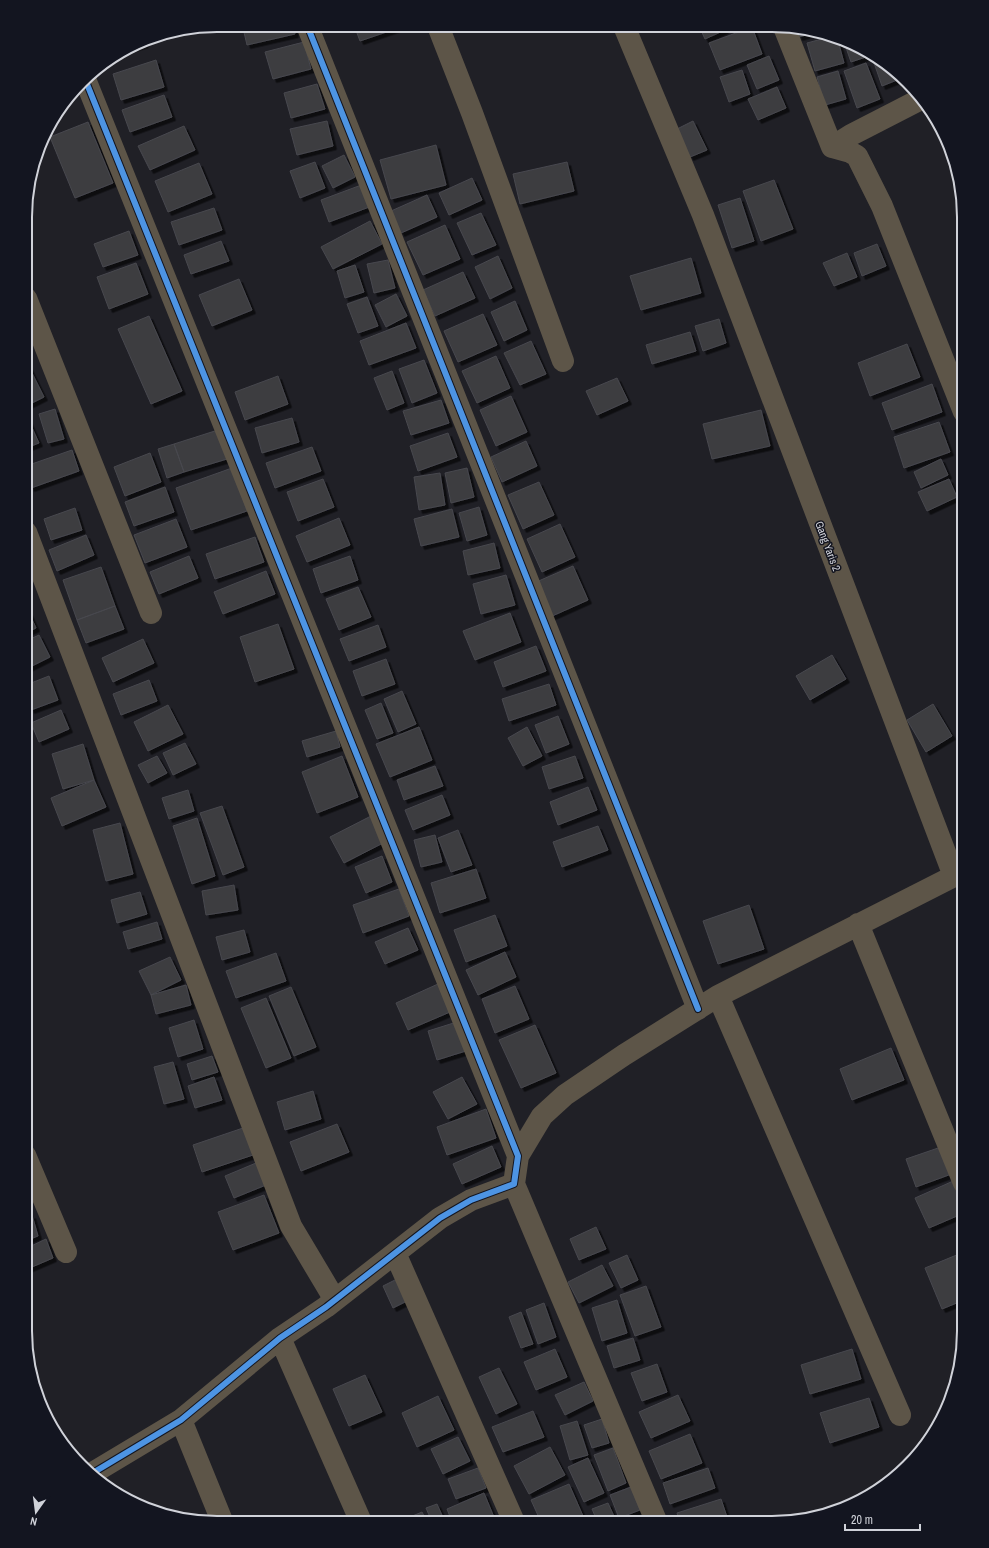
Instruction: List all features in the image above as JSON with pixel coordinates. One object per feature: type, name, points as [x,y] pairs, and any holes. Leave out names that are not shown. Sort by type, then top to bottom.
[{"type":"street","points":[[310,32],[698,1009]]},
{"type":"street","points":[[440,32],[472,113],[563,362]]},
{"type":"street","name":"Gang Yaris 2","points":[[627,32],[703,215],[957,869]]},
{"type":"street","points":[[786,32],[832,147]]},
{"type":"street","points":[[87,85],[518,1156]]},
{"type":"street","points":[[832,147],[850,135],[917,101]]},
{"type":"street","points":[[832,147],[850,152],[857,156],[882,206],[957,394]]},
{"type":"street","points":[[32,313],[151,613]]},
{"type":"street","points":[[32,548],[291,1226],[335,1300]]},
{"type":"street","points":[[654,1516],[514,1184],[518,1156],[542,1116],[565,1095],[718,996],[957,875]]},
{"type":"street","points":[[858,924],[957,1166]]},
{"type":"street","points":[[718,996],[900,1415]]},
{"type":"street","points":[[32,1172],[66,1252]]},
{"type":"street","points":[[96,1471],[181,1420],[280,1338],[335,1300],[440,1218],[464,1204],[514,1184]]},
{"type":"street","points":[[396,1253],[511,1516]]},
{"type":"street","points":[[280,1338],[358,1516]]},
{"type":"street","points":[[181,1420],[220,1516]]},
{"type":"building","points":[[244,32],[295,32],[295,34],[247,45]]},
{"type":"building","points":[[357,32],[386,32],[360,41]]},
{"type":"building","points":[[702,32],[721,32],[705,39]]},
{"type":"building","points":[[739,32],[754,32],[762,54],[720,70],[709,43]]},
{"type":"building","points":[[822,39],[839,45],[844,63],[815,71],[807,43]]},
{"type":"building","points":[[304,42],[311,69],[273,79],[265,52]]},
{"type":"building","points":[[846,47],[865,57],[851,62]]},
{"type":"building","points":[[769,56],[779,80],[757,89],[747,65]]},
{"type":"building","points":[[156,60],[164,87],[121,100],[113,74]]},
{"type":"building","points":[[874,62],[896,80],[882,86]]},
{"type":"building","points":[[866,63],[880,99],[857,108],[844,71]]},
{"type":"building","points":[[742,70],[750,94],[729,102],[720,77]]},
{"type":"building","points":[[838,71],[846,99],[825,105],[817,77]]},
{"type":"building","points":[[317,84],[325,109],[291,118],[284,93]]},
{"type":"building","points":[[777,87],[786,108],[758,120],[748,99]]},
{"type":"building","points":[[164,95],[172,117],[130,132],[122,110]]},
{"type":"building","points":[[327,121],[333,146],[297,155],[290,129]]},
{"type":"building","points":[[693,121],[707,150],[690,157],[677,129]]},
{"type":"building","points":[[88,122],[113,183],[75,198],[50,137]]},
{"type":"building","points":[[184,126],[195,150],[150,170],[138,146]]},
{"type":"building","points":[[436,145],[446,185],[391,199],[380,160]]},
{"type":"building","points":[[344,155],[355,177],[333,188],[322,166]]},
{"type":"building","points":[[315,162],[325,188],[300,198],[290,171]]},
{"type":"building","points":[[567,162],[574,191],[520,204],[513,174]]},
{"type":"building","points":[[199,163],[212,194],[168,212],[155,181]]},
{"type":"building","points":[[472,178],[482,200],[449,215],[439,193]]},
{"type":"building","points":[[774,180],[793,229],[761,241],[743,191]]},
{"type":"building","points":[[364,184],[372,206],[329,222],[321,200]]},
{"type":"building","points":[[427,195],[437,217],[401,233],[391,211]]},
{"type":"building","points":[[740,198],[754,241],[732,248],[718,205]]},
{"type":"building","points":[[214,208],[222,230],[179,245],[171,222]]},
{"type":"building","points":[[481,213],[496,245],[472,255],[457,223]]},
{"type":"building","points":[[370,221],[382,244],[333,269],[321,247]]},
{"type":"building","points":[[445,225],[460,259],[423,275],[407,242]]},
{"type":"building","points":[[129,231],[138,255],[103,267],[94,244]]},
{"type":"building","points":[[221,241],[229,261],[191,274],[184,255]]},
{"type":"building","points":[[877,244],[886,266],[862,276],[854,253]]},
{"type":"building","points":[[847,253],[857,277],[834,286],[823,263]]},
{"type":"building","points":[[498,256],[512,288],[490,299],[475,267]]},
{"type":"building","points":[[691,258],[701,293],[641,310],[630,276]]},
{"type":"building","points":[[388,260],[395,288],[374,293],[367,264]]},
{"type":"building","points":[[136,263],[148,294],[109,309],[97,277]]},
{"type":"building","points":[[355,265],[364,292],[345,298],[337,271]]},
{"type":"building","points":[[463,272],[475,298],[435,316],[423,290]]},
{"type":"building","points":[[239,279],[252,310],[212,326],[199,295]]},
{"type":"building","points":[[396,294],[407,316],[386,327],[375,305]]},
{"type":"building","points":[[367,297],[378,326],[358,333],[347,304]]},
{"type":"building","points":[[515,301],[527,330],[504,341],[491,312]]},
{"type":"building","points":[[483,314],[497,345],[458,362],[444,331]]},
{"type":"building","points":[[149,316],[182,391],[151,404],[118,329]]},
{"type":"building","points":[[719,319],[726,343],[703,351],[695,326]]},
{"type":"building","points":[[406,323],[416,348],[369,365],[360,341]]},
{"type":"building","points":[[690,332],[696,351],[652,364],[646,345]]},
{"type":"building","points":[[531,341],[546,374],[520,385],[504,353]]},
{"type":"building","points":[[907,344],[920,377],[870,396],[858,363]]},
{"type":"building","points":[[496,356],[510,388],[477,403],[462,371]]},
{"type":"building","points":[[424,360],[437,393],[412,403],[399,369]]},
{"type":"building","points":[[392,371],[404,403],[387,410],[374,378]]},
{"type":"building","points":[[32,373],[44,397],[32,403]]},
{"type":"building","points":[[278,376],[288,404],[245,420],[235,392]]},
{"type":"building","points":[[617,378],[628,401],[597,415],[586,391]]},
{"type":"building","points":[[932,384],[942,412],[892,430],[882,403]]},
{"type":"building","points":[[511,396],[527,432],[496,446],[480,410]]},
{"type":"building","points":[[441,400],[449,423],[411,435],[403,411]]},
{"type":"building","points":[[55,409],[64,439],[48,443],[39,414]]},
{"type":"building","points":[[761,410],[770,446],[712,459],[703,424]]},
{"type":"building","points":[[292,418],[299,442],[262,453],[255,428]]},
{"type":"building","points":[[939,422],[950,452],[904,468],[894,437]]},
{"type":"building","points":[[32,428],[39,443],[32,446]]},
{"type":"building","points":[[218,430],[227,459],[184,472],[174,444]]},
{"type":"building","points":[[448,433],[457,457],[418,471],[410,446]]},
{"type":"building","points":[[526,441],[537,466],[502,482],[491,457]]},
{"type":"building","points":[[174,444],[184,472],[167,478],[158,449]]},
{"type":"building","points":[[312,447],[321,471],[275,488],[266,463]]},
{"type":"building","points":[[72,450],[79,471],[32,488],[32,464]]},
{"type":"building","points":[[150,453],[161,482],[125,496],[114,467]]},
{"type":"building","points":[[941,459],[948,475],[921,488],[914,472]]},
{"type":"building","points":[[232,468],[247,511],[191,530],[176,488]]},
{"type":"building","points":[[467,468],[474,497],[451,503],[445,473]]},
{"type":"building","points":[[440,473],[445,505],[419,510],[414,477]]},
{"type":"building","points":[[323,479],[334,507],[298,521],[287,492]]},
{"type":"building","points":[[949,479],[957,497],[927,511],[918,492]]},
{"type":"building","points":[[539,482],[554,515],[523,529],[508,495]]},
{"type":"building","points":[[165,487],[174,512],[134,526],[125,502]]},
{"type":"building","points":[[479,507],[487,535],[467,541],[459,513]]},
{"type":"building","points":[[75,508],[82,530],[51,540],[44,519]]},
{"type":"building","points":[[452,509],[459,537],[421,546],[414,519]]},
{"type":"building","points":[[339,518],[350,545],[307,562],[296,536]]},
{"type":"building","points":[[176,519],[187,547],[145,563],[134,535]]},
{"type":"building","points":[[560,524],[575,557],[542,572],[527,539]]},
{"type":"building","points":[[86,535],[94,555],[57,571],[49,550]]},
{"type":"building","points":[[255,537],[264,562],[215,579],[206,554]]},
{"type":"building","points":[[494,543],[500,568],[468,575],[463,551]]},
{"type":"building","points":[[189,556],[198,578],[159,594],[150,572]]},
{"type":"building","points":[[350,556],[358,580],[321,593],[313,569]]},
{"type":"building","points":[[573,566],[588,600],[550,617],[534,583]]},
{"type":"building","points":[[101,567],[115,606],[77,620],[63,580]]},
{"type":"building","points":[[266,571],[275,594],[223,614],[214,592]]},
{"type":"building","points":[[506,575],[515,605],[481,614],[473,584]]},
{"type":"building","points":[[358,587],[371,617],[339,630],[326,599]]},
{"type":"building","points":[[115,606],[124,629],[86,643],[77,620]]},
{"type":"building","points":[[510,613],[521,642],[475,660],[463,631]]},
{"type":"building","points":[[32,619],[36,628],[32,630]]},
{"type":"building","points":[[278,624],[294,669],[255,682],[240,637]]},
{"type":"building","points":[[378,625],[386,647],[349,661],[340,639]]},
{"type":"building","points":[[39,635],[50,657],[32,666],[32,638]]},
{"type":"building","points":[[143,639],[154,663],[113,682],[102,658]]},
{"type":"building","points":[[536,646],[546,671],[503,687],[494,662]]},
{"type":"building","points":[[832,655],[846,679],[810,700],[796,676]]},
{"type":"building","points":[[386,659],[395,684],[362,696],[353,671]]},
{"type":"building","points":[[49,676],[58,700],[32,710],[32,683]]},
{"type":"building","points":[[149,680],[157,701],[121,715],[113,694]]},
{"type":"building","points":[[549,684],[556,705],[509,721],[502,699]]},
{"type":"building","points":[[402,691],[416,724],[398,732],[384,699]]},
{"type":"building","points":[[381,703],[393,733],[377,739],[365,710]]},
{"type":"building","points":[[933,704],[952,736],[926,752],[907,720]]},
{"type":"building","points":[[168,705],[183,734],[148,751],[134,722]]},
{"type":"building","points":[[61,710],[69,729],[39,742],[32,723]]},
{"type":"building","points":[[558,716],[569,744],[546,753],[535,725]]},
{"type":"building","points":[[419,727],[432,760],[390,777],[376,744]]},
{"type":"building","points":[[527,727],[542,756],[523,766],[508,738]]},
{"type":"building","points":[[336,731],[340,747],[307,757],[302,741]]},
{"type":"building","points":[[185,743],[196,764],[173,775],[163,753]]},
{"type":"building","points":[[83,744],[94,780],[63,789],[52,754]]},
{"type":"building","points":[[157,756],[167,773],[148,783],[138,765]]},
{"type":"building","points":[[342,756],[358,797],[317,813],[302,772]]},
{"type":"building","points":[[575,756],[583,778],[549,789],[542,767]]},
{"type":"building","points":[[435,766],[443,786],[404,800],[397,780]]},
{"type":"building","points":[[94,780],[106,807],[62,826],[51,798]]},
{"type":"building","points":[[588,787],[597,810],[558,825],[550,802]]},
{"type":"building","points":[[188,790],[194,811],[169,819],[162,798]]},
{"type":"building","points":[[442,795],[450,815],[413,830],[405,810]]},
{"type":"building","points":[[222,806],[244,867],[223,875],[200,813]]},
{"type":"building","points":[[371,816],[385,842],[344,863],[330,837]]},
{"type":"building","points":[[197,818],[215,876],[192,884],[173,826]]},
{"type":"building","points":[[120,823],[133,874],[106,881],[93,830]]},
{"type":"building","points":[[598,826],[608,850],[562,867],[553,842]]},
{"type":"building","points":[[458,830],[472,865],[451,872],[438,838]]},
{"type":"building","points":[[435,835],[442,862],[421,867],[414,840]]},
{"type":"building","points":[[382,856],[392,882],[366,893],[355,867]]},
{"type":"building","points":[[476,869],[486,898],[440,913],[431,883]]},
{"type":"building","points":[[234,885],[238,910],[206,915],[202,891]]},
{"type":"building","points":[[399,889],[409,916],[363,933],[353,905]]},
{"type":"building","points":[[140,892],[147,914],[117,923],[111,900]]},
{"type":"building","points":[[749,905],[764,949],[718,964],[703,921]]},
{"type":"building","points":[[495,915],[507,946],[466,962],[454,930]]},
{"type":"building","points":[[157,922],[162,939],[128,949],[123,932]]},
{"type":"building","points":[[408,928],[418,950],[385,964],[375,942]]},
{"type":"building","points":[[244,930],[250,952],[222,960],[216,937]]},
{"type":"building","points":[[505,952],[516,977],[478,995],[466,970]]},
{"type":"building","points":[[276,953],[286,981],[236,998],[226,971]]},
{"type":"building","points":[[170,957],[181,980],[151,995],[139,971]]},
{"type":"building","points":[[438,984],[450,1012],[408,1030],[396,1003]]},
{"type":"building","points":[[186,985],[191,1005],[156,1014],[151,995]]},
{"type":"building","points":[[515,986],[529,1019],[495,1033],[482,999]]},
{"type":"building","points":[[291,987],[316,1047],[294,1056],[269,996]]},
{"type":"building","points":[[266,998],[291,1058],[266,1068],[241,1008]]},
{"type":"building","points":[[194,1020],[203,1049],[178,1057],[169,1028]]},
{"type":"building","points":[[460,1021],[469,1050],[437,1060],[428,1031]]},
{"type":"building","points":[[535,1025],[556,1073],[521,1088],[499,1040]]},
{"type":"building","points":[[891,1048],[904,1080],[852,1100],[840,1069]]},
{"type":"building","points":[[212,1056],[218,1072],[192,1080],[187,1064]]},
{"type":"building","points":[[173,1062],[184,1099],[164,1104],[154,1067]]},
{"type":"building","points":[[214,1077],[222,1100],[195,1108],[188,1086]]},
{"type":"building","points":[[462,1077],[477,1104],[448,1119],[433,1092]]},
{"type":"building","points":[[313,1091],[321,1119],[285,1130],[277,1102]]},
{"type":"building","points":[[486,1109],[496,1138],[447,1155],[437,1127]]},
{"type":"building","points":[[337,1124],[349,1152],[301,1171],[290,1142]]},
{"type":"building","points":[[243,1128],[253,1155],[202,1172],[193,1145]]},
{"type":"building","points":[[947,1145],[957,1172],[916,1187],[906,1159]]},
{"type":"building","points":[[492,1146],[501,1167],[462,1184],[453,1164]]},
{"type":"building","points":[[256,1163],[266,1185],[234,1198],[225,1176]]},
{"type":"building","points":[[957,1179],[957,1216],[929,1228],[915,1198]]},
{"type":"building","points":[[264,1195],[279,1233],[233,1250],[218,1212]]},
{"type":"building","points":[[32,1215],[38,1236],[32,1238]]},
{"type":"building","points":[[596,1227],[606,1249],[579,1260],[570,1239]]},
{"type":"building","points":[[46,1239],[53,1258],[32,1267],[32,1246]]},
{"type":"building","points":[[627,1255],[638,1280],[621,1288],[609,1263]]},
{"type":"building","points":[[957,1255],[957,1303],[942,1309],[925,1268]]},
{"type":"building","points":[[602,1265],[613,1286],[579,1303],[568,1282]]},
{"type":"building","points":[[403,1276],[413,1298],[393,1308],[383,1286]]},
{"type":"building","points":[[646,1286],[661,1327],[635,1336],[620,1295]]},
{"type":"building","points":[[617,1300],[627,1333],[602,1341],[592,1308]]},
{"type":"building","points":[[544,1303],[556,1337],[538,1344],[526,1310]]},
{"type":"building","points":[[521,1312],[533,1344],[521,1348],[509,1317]]},
{"type":"building","points":[[633,1338],[640,1360],[614,1368],[607,1346]]},
{"type":"building","points":[[555,1349],[567,1377],[536,1390],[524,1362]]},
{"type":"building","points":[[852,1349],[861,1379],[810,1394],[801,1365]]},
{"type":"building","points":[[657,1364],[667,1392],[642,1401],[631,1373]]},
{"type":"building","points":[[499,1368],[517,1404],[496,1414],[479,1377]]},
{"type":"building","points":[[365,1375],[382,1412],[349,1426],[333,1389]]},
{"type":"building","points":[[584,1382],[593,1401],[565,1415],[555,1395]]},
{"type":"building","points":[[678,1395],[690,1421],[651,1438],[639,1412]]},
{"type":"building","points":[[438,1396],[454,1430],[417,1447],[402,1413]]},
{"type":"building","points":[[869,1398],[879,1427],[830,1443],[820,1413]]},
{"type":"building","points":[[533,1411],[544,1437],[503,1452],[492,1427]]},
{"type":"building","points":[[602,1419],[609,1443],[592,1448],[584,1425]]},
{"type":"building","points":[[577,1421],[588,1455],[570,1460],[560,1426]]},
{"type":"building","points":[[690,1434],[702,1463],[661,1479],[649,1451]]},
{"type":"building","points":[[458,1437],[470,1461],[443,1474],[431,1449]]},
{"type":"building","points":[[550,1447],[565,1475],[529,1494],[514,1466]]},
{"type":"building","points":[[613,1448],[626,1483],[608,1491],[594,1455]]},
{"type":"building","points":[[588,1458],[604,1493],[584,1502],[568,1467]]},
{"type":"building","points":[[478,1468],[486,1488],[456,1499],[448,1479]]},
{"type":"building","points":[[708,1468],[715,1488],[670,1504],[663,1483]]},
{"type":"building","points":[[569,1484],[583,1516],[538,1516],[531,1500]]},
{"type":"building","points":[[631,1487],[640,1510],[624,1516],[618,1516],[610,1495]]},
{"type":"building","points":[[484,1493],[494,1516],[450,1516],[447,1509]]},
{"type":"building","points":[[721,1499],[727,1516],[678,1516],[677,1513]]},
{"type":"building","points":[[608,1503],[614,1516],[595,1516],[592,1509]]},
{"type":"building","points":[[437,1504],[442,1516],[429,1516],[426,1508]]},
{"type":"building","points":[[422,1512],[424,1516],[412,1516]]},
{"type":"cycle path","points":[[310,32],[698,1009]]},
{"type":"cycle path","points":[[87,85],[518,1156],[514,1184],[471,1200],[440,1218],[326,1307],[280,1338],[181,1420],[96,1471]]}]
